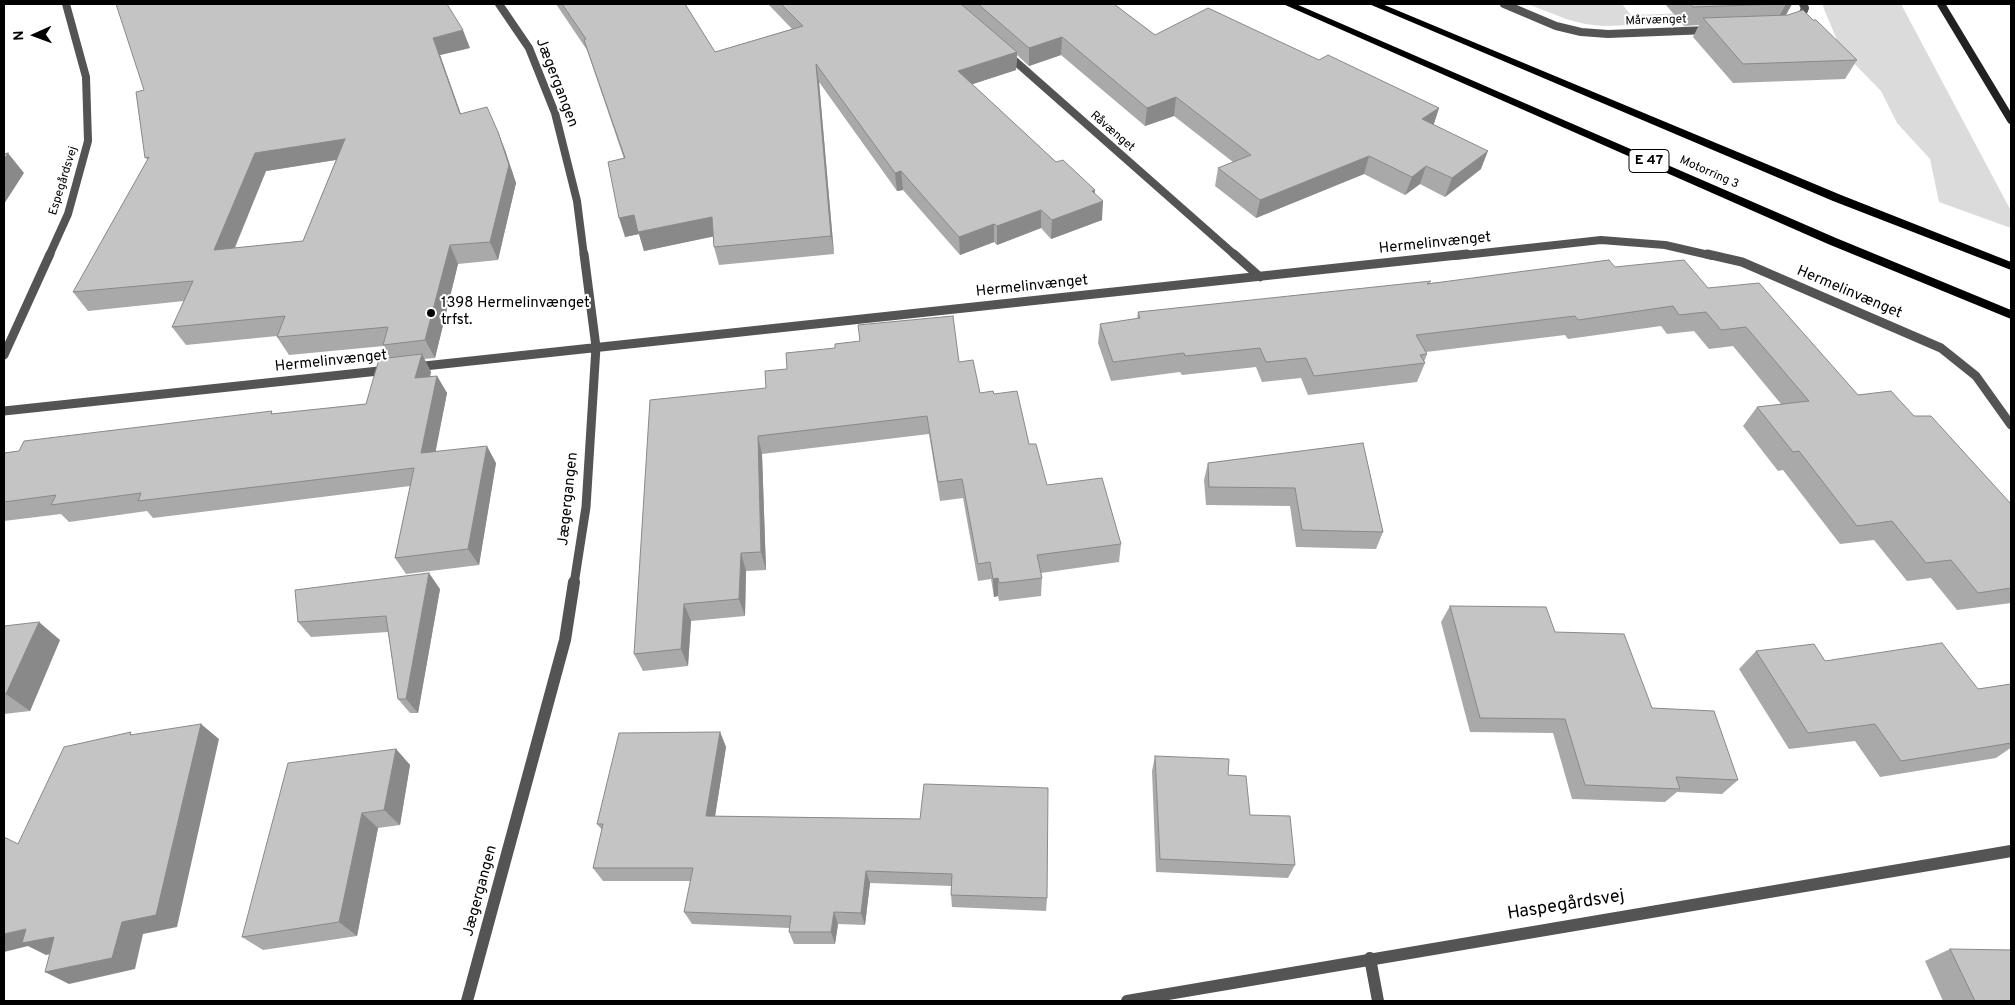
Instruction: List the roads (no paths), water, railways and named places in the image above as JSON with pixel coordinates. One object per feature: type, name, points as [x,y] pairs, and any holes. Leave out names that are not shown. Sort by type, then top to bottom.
[{"type":"highway","name":"Motorring 3","points":[[1288,4],[1832,241],[2011,315]]},
{"type":"highway","name":"Motorring 3","points":[[1374,4],[1828,195],[2011,266]]},
{"type":"street","name":"Espegårdsvej","points":[[4,355],[68,214],[88,141],[86,77],[66,4]]},
{"type":"street","name":"Jægergangen","points":[[467,1001],[564,640],[586,507],[596,348],[578,201],[555,113],[529,48],[499,4]]},
{"type":"street","name":"Mårvænget","points":[[1504,4],[1556,26],[1581,32],[1608,34],[1720,30]]},
{"type":"street","points":[[1941,4],[2011,120]]},
{"type":"street","points":[[1792,23],[1800,20],[1804,6]]},
{"type":"street","name":"Råvænget","points":[[1002,49],[1260,277]]},
{"type":"street","name":"Hermelinvænget","points":[[408,368],[1601,240],[1665,244],[1742,262],[1941,348],[1976,376],[2011,425]]},
{"type":"street","name":"Hermelinvænget","points":[[4,411],[398,369]]},
{"type":"street","name":"Haspegårdsvej","points":[[1127,1001],[1370,958],[2011,851]]},
{"type":"street","points":[[1370,958],[1378,1001]]},
{"type":"place","name":"1398 Hermelinvænget trfst.","points":[[431,313]]}]
